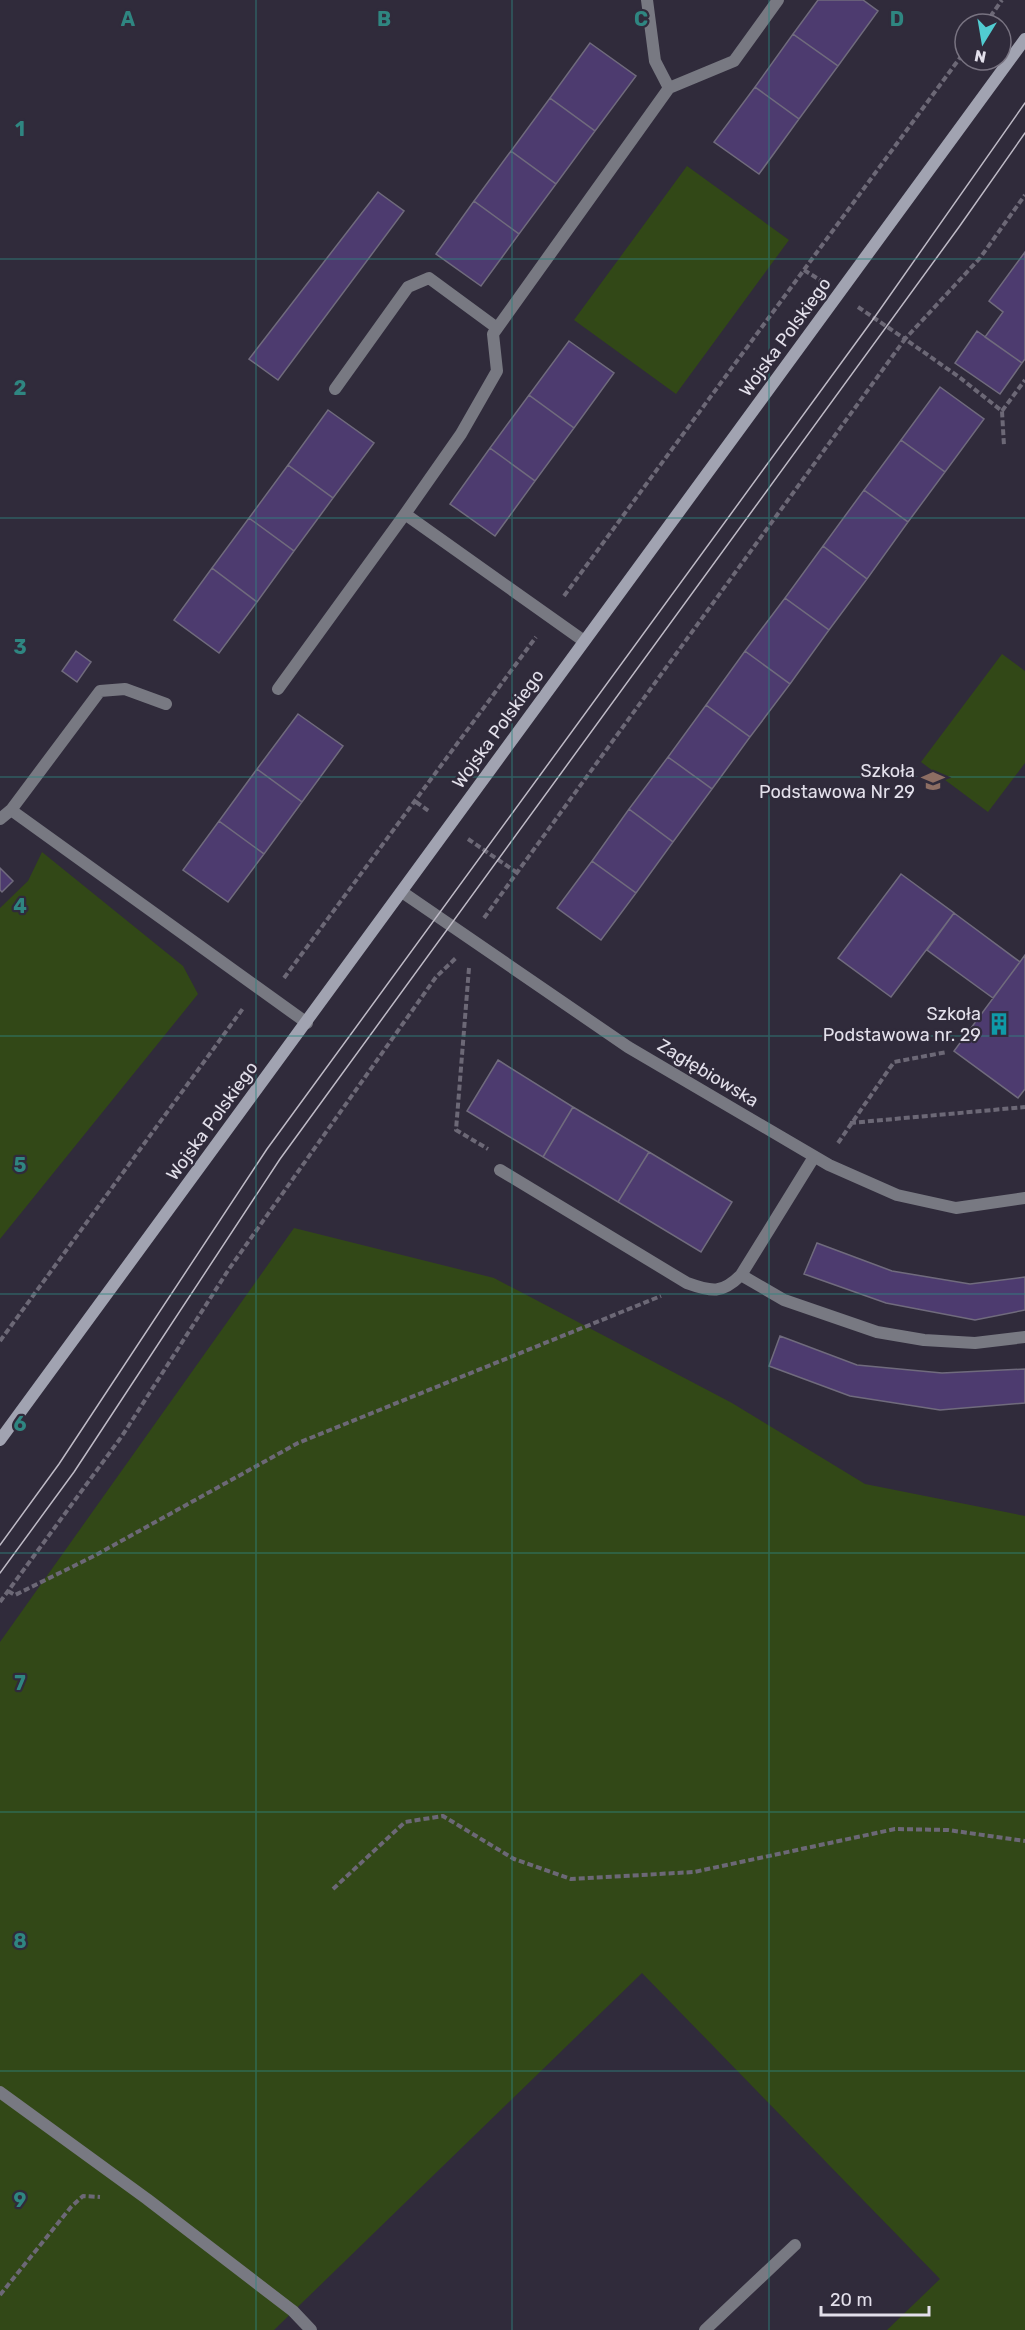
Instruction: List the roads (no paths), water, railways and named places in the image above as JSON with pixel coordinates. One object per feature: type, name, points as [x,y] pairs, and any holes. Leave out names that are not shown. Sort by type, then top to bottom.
[{"type":"main road","name":"Wojska Polskiego","points":[[0,1440],[1025,39]]},
{"type":"street","points":[[647,0],[656,61],[669,88]]},
{"type":"street","points":[[278,689],[461,434],[497,371],[493,334],[669,88],[734,61],[778,0]]},
{"type":"street","points":[[335,389],[408,287],[429,278],[497,328]]},
{"type":"street","points":[[405,514],[584,641]]},
{"type":"street","points":[[0,819],[11,810],[100,691],[125,689],[166,704]]},
{"type":"street","points":[[11,810],[306,1023]]},
{"type":"street","name":"Zagłębiowska","points":[[402,892],[628,1047],[814,1157],[897,1195],[956,1208],[1025,1198]]},
{"type":"street","points":[[500,1170],[687,1283],[708,1291],[729,1288],[741,1275],[814,1157]]},
{"type":"street","points":[[741,1275],[784,1300],[877,1332],[924,1340],[975,1343],[1025,1337]]},
{"type":"street","points":[[0,2092],[147,2199],[293,2312],[311,2330]]},
{"type":"street","points":[[705,2330],[795,2245]]},
{"type":"tram line","points":[[0,1545],[59,1464],[267,1149],[874,318],[1025,103]]},
{"type":"tram line","points":[[0,1573],[74,1472],[280,1159],[959,227],[1025,133]]},
{"type":"place","name":"Szkoła Podstawowa Nr 29","points":[[933,781]]},
{"type":"place","name":"Szkoła Podstawowa nr. 29","points":[[999,1024]]}]
